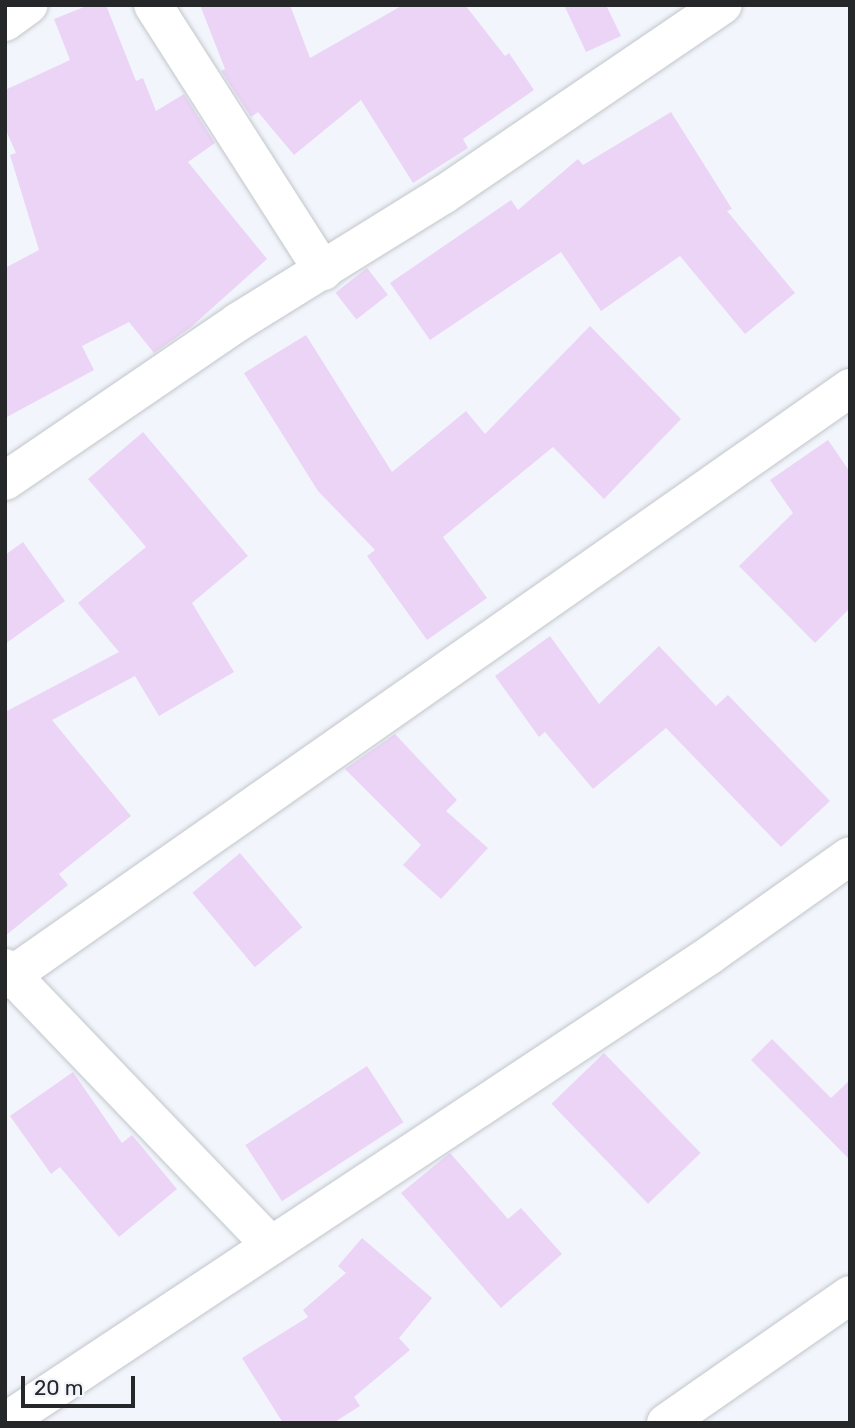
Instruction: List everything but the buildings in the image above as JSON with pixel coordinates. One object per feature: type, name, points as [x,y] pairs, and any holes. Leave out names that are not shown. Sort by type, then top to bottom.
[{"type":"street","points":[[5,22],[28,5]]},
{"type":"street","points":[[153,5],[323,271]]},
{"type":"street","points":[[5,481],[238,322],[323,271],[564,116],[723,5]]},
{"type":"street","points":[[269,1243],[7,975],[850,388]]},
{"type":"street","points":[[5,1422],[269,1243],[710,955],[850,856]]},
{"type":"street","points":[[666,1423],[850,1295]]}]
